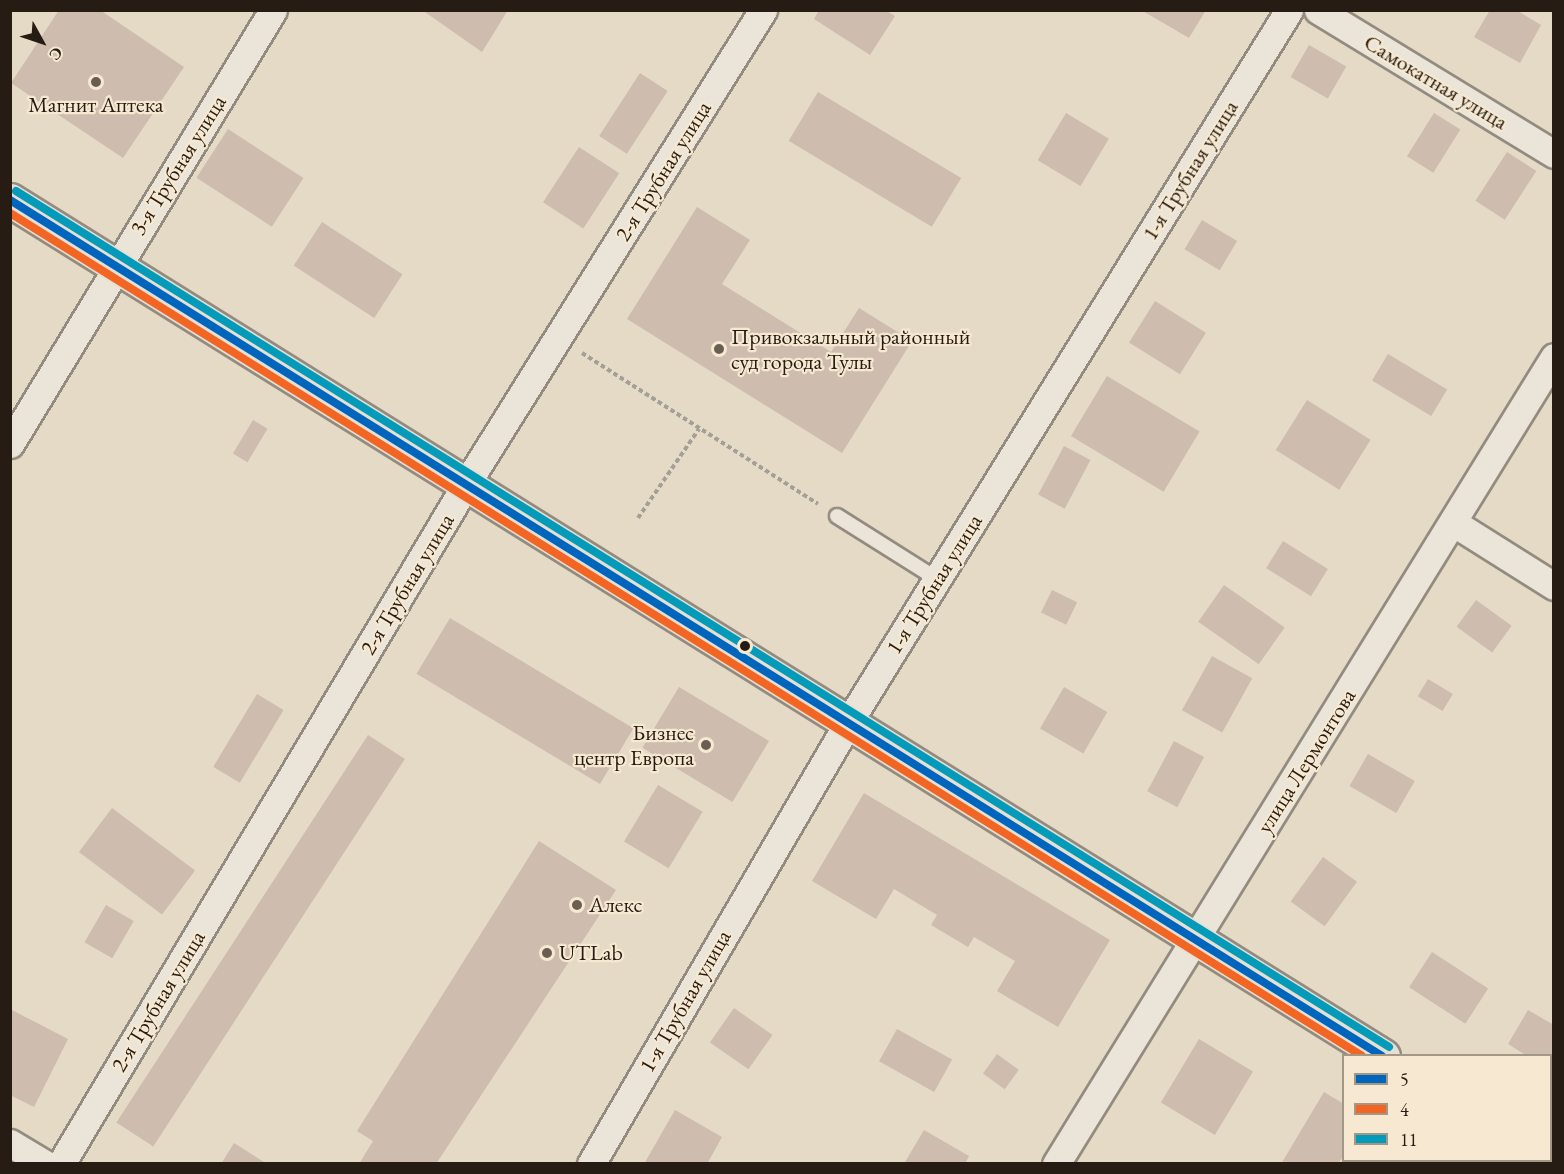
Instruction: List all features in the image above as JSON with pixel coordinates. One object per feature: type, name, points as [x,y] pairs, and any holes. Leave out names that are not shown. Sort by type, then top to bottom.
[{"type":"main road","points":[[10,200],[468,480],[848,723],[1380,1054]]},
{"type":"street","name":"3-я Трубная улица","points":[[10,444],[273,10]]},
{"type":"street","name":"2-я Трубная улица","points":[[61,1164],[468,480],[763,10]]},
{"type":"street","name":"1-я Трубная улица","points":[[591,1164],[848,723],[1288,10]]},
{"type":"street","name":"Самокатная улица","points":[[1318,10],[1554,154]]},
{"type":"street","name":"улица Лермонтова","points":[[1056,1164],[1454,523],[1554,357]]},
{"type":"street","points":[[1454,523],[1554,586]]},
{"type":"street","points":[[10,1143],[45,1164]]},
{"type":"lane","points":[[837,516],[937,579]]},
{"type":"path","points":[[558,338],[837,516]]},
{"type":"path","points":[[638,518],[699,429]]},
{"type":"building","points":[[59,10],[100,10],[184,67],[123,158],[11,83]]},
{"type":"building","points":[[422,10],[508,10],[482,52]]},
{"type":"building","points":[[819,10],[885,10],[895,16],[870,55],[814,19]]},
{"type":"building","points":[[1141,10],[1206,10],[1189,38]]},
{"type":"building","points":[[1490,10],[1516,10],[1541,25],[1520,63],[1474,37]]},
{"type":"building","points":[[1309,45],[1346,66],[1328,99],[1290,77]]},
{"type":"building","points":[[640,73],[668,91],[627,154],[599,136]]},
{"type":"building","points":[[818,92],[961,178],[932,227],[789,141]]},
{"type":"building","points":[[1066,113],[1109,139],[1081,186],[1038,160]]},
{"type":"building","points":[[1434,113],[1460,129],[1433,173],[1407,156]]},
{"type":"building","points":[[228,129],[303,178],[272,227],[196,178]]},
{"type":"building","points":[[579,147],[619,173],[583,228],[543,202]]},
{"type":"building","points":[[1507,152],[1536,171],[1505,220],[1475,201]]},
{"type":"building","points":[[697,207],[750,240],[722,284],[831,352],[859,308],[912,341],[842,453],[627,319]]},
{"type":"building","points":[[1202,220],[1237,241],[1220,270],[1184,249]]},
{"type":"building","points":[[322,222],[403,274],[374,318],[294,266]]},
{"type":"building","points":[[1155,301],[1206,333],[1180,374],[1129,343]]},
{"type":"building","points":[[1388,354],[1447,390],[1431,416],[1372,381]]},
{"type":"building","points":[[1107,376],[1200,432],[1164,492],[1071,436]]},
{"type":"building","points":[[1307,400],[1371,440],[1339,490],[1276,450]]},
{"type":"building","points":[[253,420],[268,429],[247,462],[233,453]]},
{"type":"building","points":[[1064,446],[1090,460],[1065,509],[1038,495]]},
{"type":"building","points":[[1283,541],[1328,569],[1311,596],[1266,568]]},
{"type":"building","points":[[1224,585],[1285,627],[1259,664],[1198,622]]},
{"type":"building","points":[[1052,590],[1077,602],[1066,625],[1041,612]]},
{"type":"building","points":[[1476,600],[1512,626],[1492,653],[1457,627]]},
{"type":"building","points":[[450,618],[633,728],[600,784],[417,674]]},
{"type":"building","points":[[1212,656],[1252,678],[1222,733],[1182,710]]},
{"type":"building","points":[[1428,679],[1453,694],[1443,711],[1418,696]]},
{"type":"building","name":"Бизнес центр Европа","points":[[679,687],[769,741],[732,802],[642,748]]},
{"type":"building","points":[[1064,687],[1107,712],[1083,754],[1040,729]]},
{"type":"building","points":[[257,694],[284,710],[240,783],[213,767]]},
{"type":"building","points":[[368,735],[405,759],[153,1146],[116,1122]]},
{"type":"building","points":[[1174,741],[1204,757],[1177,807],[1147,791]]},
{"type":"building","points":[[1368,754],[1415,781],[1396,813],[1350,786]]},
{"type":"building","points":[[658,785],[703,812],[669,868],[624,842]]},
{"type":"building","points":[[864,793],[1110,940],[1058,1027],[997,991],[1015,961],[974,937],[968,947],[931,925],[937,915],[894,889],[876,919],[812,881]]},
{"type":"building","points":[[112,808],[195,871],[162,915],[79,852]]},
{"type":"building","points":[[539,841],[616,890],[436,1164],[359,1164],[373,1141],[357,1131]]},
{"type":"building","points":[[1323,857],[1357,882],[1325,926],[1291,901]]},
{"type":"building","points":[[106,905],[134,921],[112,958],[84,942]]},
{"type":"building","points":[[1432,952],[1488,988],[1465,1024],[1409,987]]},
{"type":"building","points":[[734,1008],[773,1035],[748,1069],[710,1042]]},
{"type":"building","points":[[10,1009],[68,1039],[34,1107],[10,1095]]},
{"type":"building","points":[[1528,1010],[1554,1025],[1554,1071],[1552,1054],[1524,1054],[1508,1044]]},
{"type":"building","points":[[897,1029],[952,1060],[934,1092],[879,1061]]},
{"type":"building","points":[[1199,1039],[1253,1071],[1215,1135],[1161,1102]]},
{"type":"building","points":[[997,1054],[1019,1070],[1005,1089],[983,1073]]},
{"type":"building","points":[[1324,1092],[1342,1103],[1342,1158],[1338,1164],[1281,1164]]},
{"type":"building","points":[[675,1110],[722,1137],[707,1164],[644,1164]]},
{"type":"building","points":[[924,1130],[969,1156],[965,1164],[905,1162]]},
{"type":"building","points":[[234,1143],[267,1164],[221,1164]]},
{"type":"building","points":[[1384,1162],[1416,1162],[1418,1164],[1383,1164]]},
{"type":"transit line","name":"11","points":[[16,191],[1389,1047]]},
{"type":"transit line","name":"5","points":[[10,200],[1379,1054]]},
{"type":"transit line","name":"4","points":[[10,213],[1359,1054]]},
{"type":"place","name":"Магнит Аптека","points":[[96,82]]},
{"type":"place","name":"Привокзальный районный суд города Тулы","points":[[719,349]]},
{"type":"place","name":"Бизнес центр Европа","points":[[706,745]]},
{"type":"place","name":"Алекс","points":[[577,905]]},
{"type":"place","name":"UTLab","points":[[547,953]]}]
